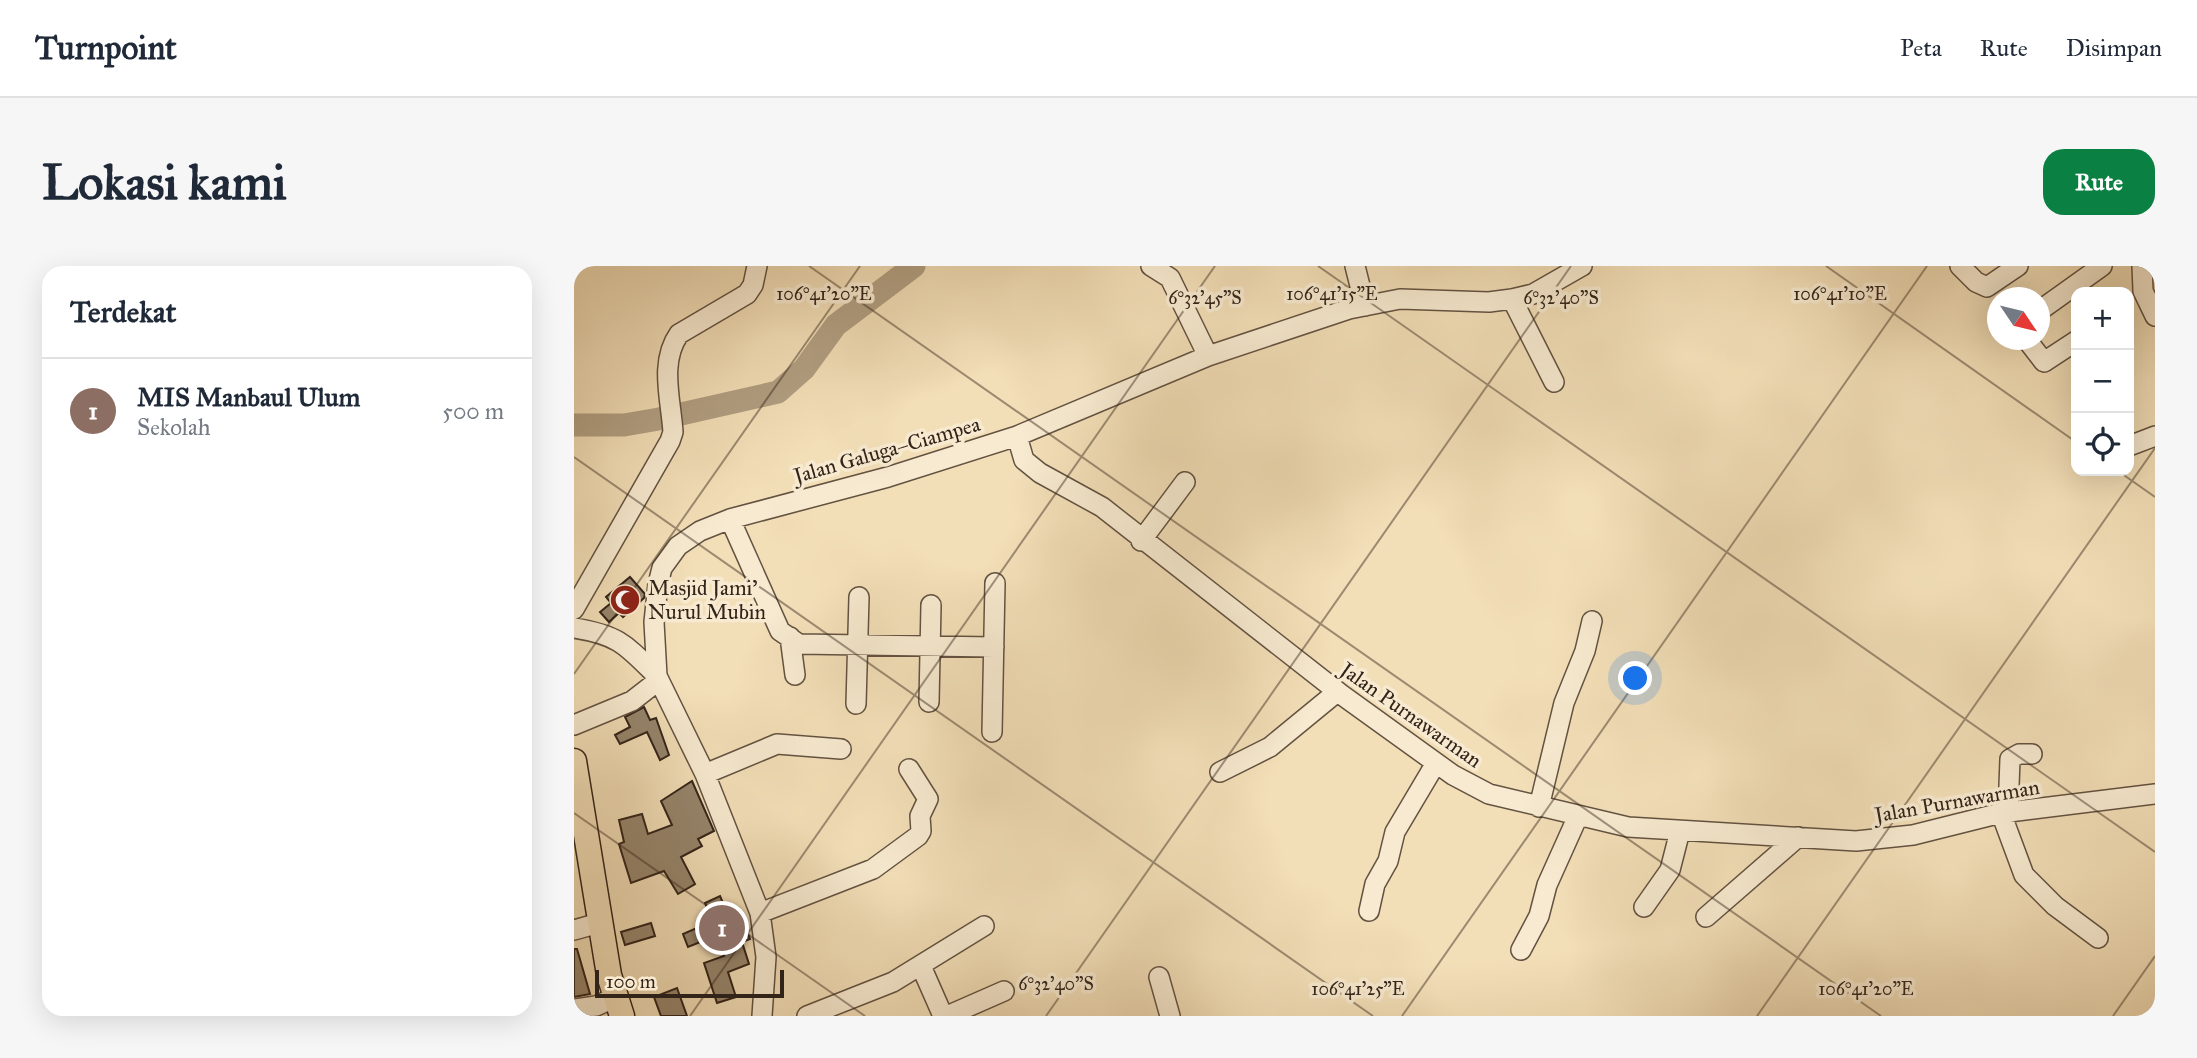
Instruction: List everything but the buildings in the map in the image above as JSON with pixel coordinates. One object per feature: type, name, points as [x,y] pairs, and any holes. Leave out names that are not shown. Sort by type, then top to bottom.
[{"type":"main road","points":[[574,761],[600,923],[619,1007]]},
{"type":"street","points":[[574,609],[666,450],[673,432],[667,360],[673,342],[679,334],[747,294],[753,285],[757,266]]},
{"type":"street","points":[[1151,266],[1170,278],[1208,356]]},
{"type":"street","points":[[1355,266],[1365,306]]},
{"type":"street","name":"Jalan Galuga–Ciampea","points":[[762,1016],[766,957],[760,913],[705,774],[658,678],[654,622],[662,568],[678,546],[700,531],[730,519],[888,477],[1017,436],[1208,356],[1365,306],[1400,299],[1489,302],[1512,299],[1533,294],[1582,266]]},
{"type":"street","points":[[1960,266],[1987,290]]},
{"type":"street","points":[[1998,287],[2018,266]]},
{"type":"street","points":[[2050,303],[2102,266]]},
{"type":"street","points":[[2142,281],[2155,316]]},
{"type":"street","points":[[1512,299],[1554,382]]},
{"type":"street","points":[[2035,350],[2045,362],[2071,344]]},
{"type":"street","name":"Jalan Purnawarman","points":[[1017,436],[1024,460],[1040,473],[1102,508],[1337,692],[1436,763],[1489,794],[1628,827],[1798,838],[1885,839],[2004,812],[2155,794]]},
{"type":"street","points":[[2134,444],[2155,436]]},
{"type":"street","points":[[1141,541],[1185,482]]},
{"type":"street","points":[[730,519],[780,631],[799,644],[994,648]]},
{"type":"street","points":[[992,732],[995,583]]},
{"type":"street","points":[[856,704],[859,597]]},
{"type":"street","points":[[929,702],[931,605]]},
{"type":"street","points":[[1539,807],[1564,703],[1585,651],[1592,621]]},
{"type":"street","points":[[574,628],[609,635],[624,643],[658,678],[632,701],[574,725]]},
{"type":"street","points":[[790,637],[795,675]]},
{"type":"street","points":[[1220,772],[1270,747],[1337,692]]},
{"type":"street","points":[[705,774],[777,744],[841,749]]},
{"type":"street","points":[[2032,754],[2019,754],[2010,759],[2004,812],[2024,875],[2055,906],[2098,938]]},
{"type":"street","points":[[1369,911],[1373,888],[1388,861],[1395,832],[1436,763]]},
{"type":"street","points":[[760,913],[873,869],[920,834],[920,816],[928,799],[909,769]]},
{"type":"street","points":[[1521,950],[1539,916],[1547,885],[1578,816]]},
{"type":"street","points":[[1644,907],[1670,870],[1681,831]]},
{"type":"street","points":[[1706,917],[1798,838]]},
{"type":"street","points":[[574,930],[600,923]]},
{"type":"street","points":[[807,1016],[893,982],[984,926]]},
{"type":"street","points":[[921,966],[945,1016],[1004,991]]},
{"type":"street","points":[[1159,978],[1170,1016]]},
{"type":"street","points":[[574,1009],[619,1007]]},
{"type":"waterway","points":[[574,425],[624,425],[778,392],[804,369],[836,325],[914,266]]},
{"type":"place","name":"Masjid Jami' Nurul Mubin","points":[[625,600]]},
{"type":"place","name":"MIS Manbaul Ulum","points":[[722,928]]}]
